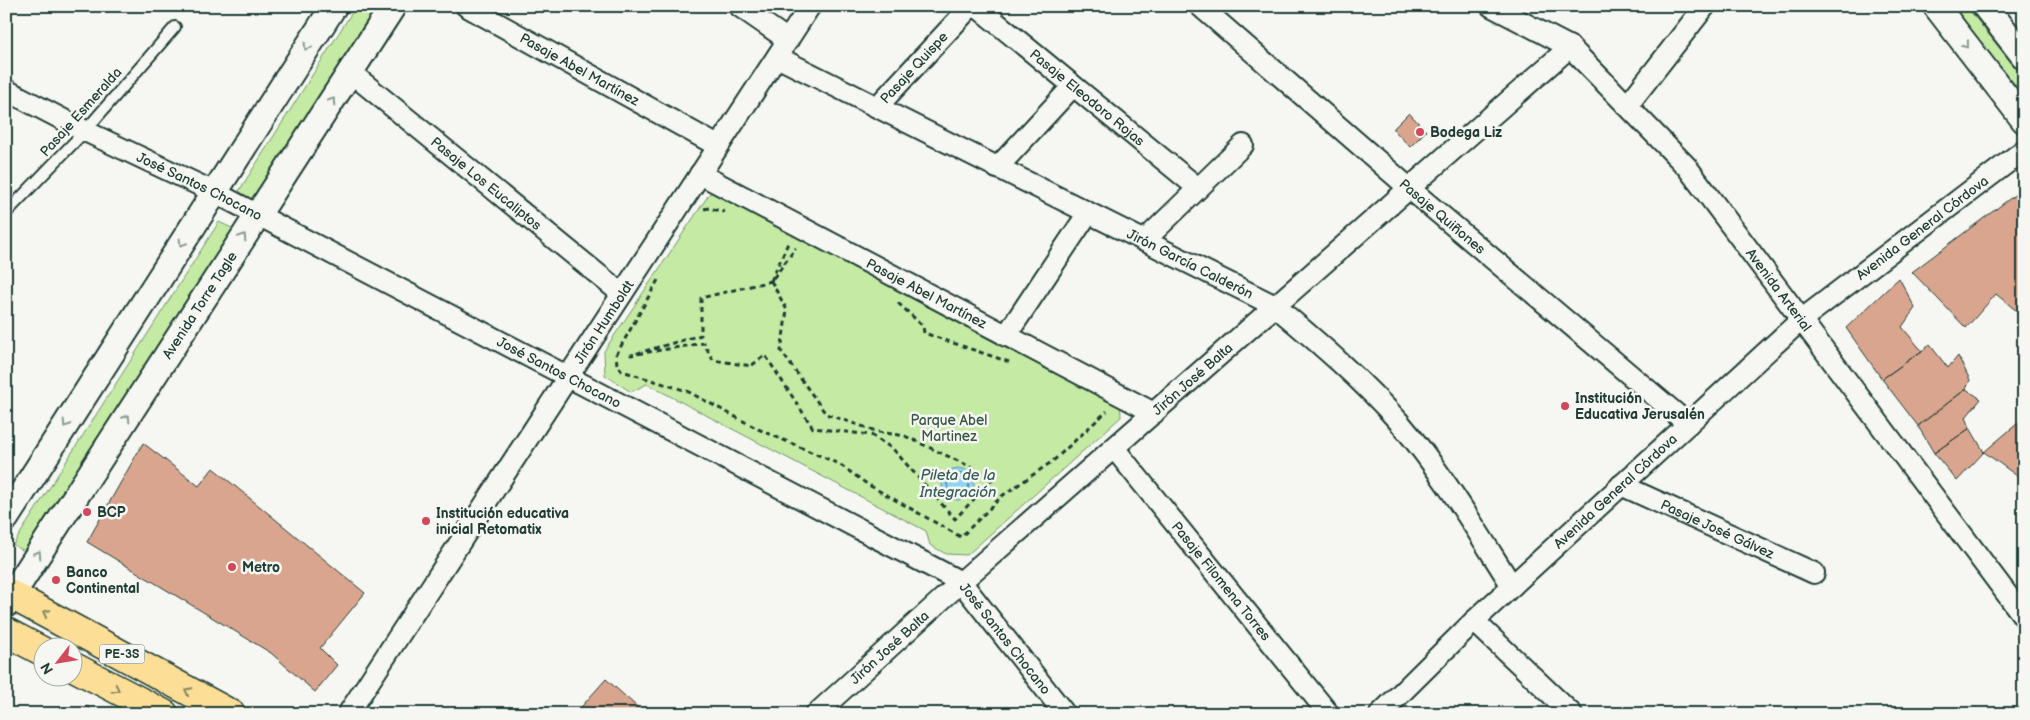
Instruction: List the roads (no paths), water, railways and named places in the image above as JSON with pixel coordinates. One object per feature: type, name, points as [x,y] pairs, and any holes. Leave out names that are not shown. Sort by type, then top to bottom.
[{"type":"main road","name":"PE-3S","points":[[8,597],[231,714]]},
{"type":"main road","points":[[6,632],[32,646]]},
{"type":"main road","name":"PE-3S","points":[[82,671],[164,714]]},
{"type":"street","points":[[6,518],[334,6]]},
{"type":"street","name":"Avenida Torre Tagle","points":[[8,597],[393,6]]},
{"type":"street","name":"Pasaje Abel Martínez","points":[[466,6],[718,146]]},
{"type":"street","points":[[739,6],[788,40]]},
{"type":"street","name":"Jirón Humboldt","points":[[348,714],[810,6]]},
{"type":"street","name":"Pasaje Quispe","points":[[877,108],[971,6]]},
{"type":"street","name":"Pasaje Eleodoro Rojas","points":[[976,6],[1198,188]]},
{"type":"street","name":"Pasaje Quiñones","points":[[1200,6],[1409,188],[1688,424]]},
{"type":"street","name":"Avenida Arterial","points":[[1491,6],[1570,46],[1687,167],[2024,617]]},
{"type":"street","points":[[1628,106],[1705,6]]},
{"type":"street","points":[[1936,6],[2024,120]]},
{"type":"street","points":[[1985,6],[2024,56]]},
{"type":"street","name":"Jirón José Balta","points":[[816,714],[961,582],[1570,46]]},
{"type":"street","name":"Jirón García Calderón","points":[[777,58],[1275,306],[1332,354],[1400,424],[1454,495],[1512,586]]},
{"type":"street","name":"Pasaje Los Eucaliptos","points":[[350,72],[622,294]]},
{"type":"street","points":[[997,168],[1073,86]]},
{"type":"street","name":"José Santos Chocano","points":[[6,90],[85,131],[214,192],[961,582],[1065,714]]},
{"type":"street","points":[[1144,241],[1242,145]]},
{"type":"street","name":"Avenida General Córdova","points":[[1380,714],[1474,620],[1800,320],[2024,150]]},
{"type":"street","name":"Pasaje Abel Martínez","points":[[700,174],[1154,413]]},
{"type":"street","points":[[1006,336],[1088,213]]},
{"type":"street","name":"Pasaje Filomena Torres","points":[[1114,448],[1329,714]]},
{"type":"street","name":"Pasaje José Gálvez","points":[[1621,485],[1814,573]]},
{"type":"street","points":[[1474,620],[1572,714]]},
{"type":"lane","name":"Pasaje Esmeralda","points":[[6,214],[85,131],[175,27]]},
{"type":"water","name":"Pileta de la Integración","points":[[958,468],[970,472],[974,484],[970,496],[958,500],[946,496],[942,484],[946,472]]},
{"type":"place","name":"Bodega Liz","points":[[1420,132]]},
{"type":"place","name":"Institución Educativa Jerusalén","points":[[1565,406]]},
{"type":"place","name":"BCP","points":[[87,512]]},
{"type":"place","name":"Institución educativa inicial Retomatix","points":[[426,521]]},
{"type":"place","name":"Metro","points":[[232,567]]},
{"type":"place","name":"Banco Continental","points":[[56,580]]},
{"type":"park label","name":"Parque Abel Martinez","points":[[949,428]]}]
